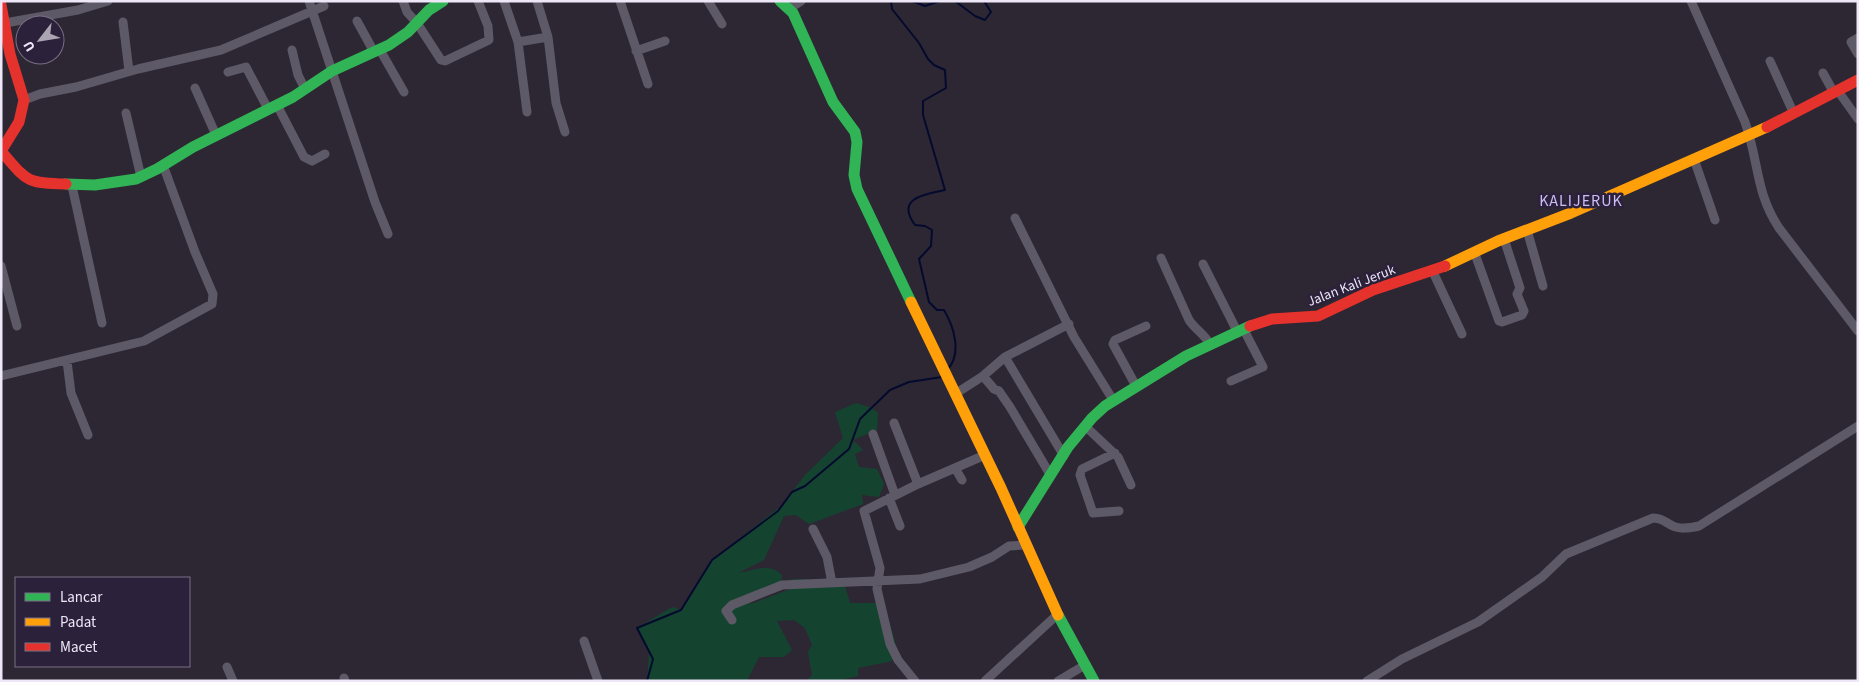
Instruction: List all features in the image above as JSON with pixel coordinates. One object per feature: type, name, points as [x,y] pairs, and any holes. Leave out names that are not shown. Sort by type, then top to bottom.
[{"type":"street","points":[[5,22],[78,10],[108,1]]},
{"type":"street","points":[[309,1],[375,202],[388,234]]},
{"type":"street","points":[[403,1],[407,12],[417,22],[441,60],[449,60],[490,38],[478,1]]},
{"type":"street","points":[[1,5],[10,54],[24,100],[19,122],[1,150],[22,175],[32,182],[72,186],[124,182],[141,177],[216,135],[305,89],[332,71],[399,39],[429,10],[443,1]]},
{"type":"street","points":[[504,1],[518,42],[527,112]]},
{"type":"street","points":[[536,1],[548,37],[556,103],[565,132]]},
{"type":"street","points":[[620,1],[648,84]]},
{"type":"street","points":[[708,1],[722,24]]},
{"type":"street","points":[[801,1],[785,5],[796,20],[833,102],[855,132],[857,142],[854,170],[857,189],[985,455],[1058,614],[1094,681]]},
{"type":"street","points":[[1691,1],[1750,136],[1759,186],[1772,218],[1858,331]]},
{"type":"street","points":[[24,100],[40,94],[76,87],[129,71],[221,50],[324,6]]},
{"type":"street","points":[[357,21],[404,92]]},
{"type":"street","points":[[123,22],[129,71]]},
{"type":"street","points":[[518,42],[548,37]]},
{"type":"street","points":[[1858,38],[1851,42],[1858,54]]},
{"type":"street","points":[[636,51],[665,42]]},
{"type":"street","points":[[292,50],[298,75],[305,89]]},
{"type":"street","points":[[1770,61],[1794,114]]},
{"type":"street","points":[[228,72],[246,67],[304,157],[312,161],[325,154]]},
{"type":"street","points":[[1823,73],[1858,119]]},
{"type":"street","name":"Jalan Kali Jeruk","points":[[1022,537],[1051,476],[1085,426],[1099,410],[1136,386],[1210,344],[1272,319],[1318,316],[1373,290],[1433,272],[1527,230],[1750,136],[1858,80]]},
{"type":"street","points":[[195,88],[216,135]]},
{"type":"street","points":[[126,113],[141,177]]},
{"type":"street","points":[[1694,159],[1715,220]]},
{"type":"street","points":[[1,376],[67,361],[144,340],[204,310],[213,302],[213,294],[194,252],[163,165]]},
{"type":"street","points":[[72,186],[102,323]]},
{"type":"street","points":[[1015,218],[1069,324],[1113,400]]},
{"type":"street","points":[[1527,230],[1544,286]]},
{"type":"street","points":[[1475,254],[1499,321],[1502,322],[1522,315],[1524,311],[1517,294],[1520,288],[1504,240]]},
{"type":"street","points":[[1161,258],[1192,326],[1201,330],[1210,344]]},
{"type":"street","points":[[1204,264],[1263,367],[1231,381]]},
{"type":"street","points":[[1,266],[17,326]]},
{"type":"street","points":[[1433,272],[1462,334]]},
{"type":"street","points":[[955,394],[983,376],[1005,357],[1069,324]]},
{"type":"street","points":[[1136,386],[1113,344],[1115,340],[1146,326]]},
{"type":"street","points":[[1005,357],[1064,456]]},
{"type":"street","points":[[67,361],[72,393],[88,435]]},
{"type":"street","points":[[983,376],[994,389],[999,391],[1010,407],[1051,476]]},
{"type":"street","points":[[894,423],[918,484]]},
{"type":"street","points":[[1085,426],[1115,452],[1123,465],[1131,485]]},
{"type":"street","points":[[1367,681],[1402,659],[1478,622],[1542,577],[1566,554],[1653,518],[1664,519],[1672,526],[1680,528],[1699,526],[1858,426]]},
{"type":"street","points":[[873,434],[900,526]]},
{"type":"street","points":[[1115,452],[1082,469],[1080,475],[1094,514],[1120,511]]},
{"type":"street","points":[[915,681],[898,660],[890,644],[877,589],[880,568],[864,511],[892,496],[985,455]]},
{"type":"street","points":[[955,468],[962,480]]},
{"type":"street","points":[[813,528],[827,557],[832,583]]},
{"type":"street","points":[[732,620],[726,611],[732,605],[781,585],[920,578],[969,567],[992,557],[1022,537]]},
{"type":"street","points":[[985,681],[1058,614]]},
{"type":"street","points":[[584,641],[598,681]]},
{"type":"street","points":[[1058,681],[1085,665]]},
{"type":"street","points":[[227,667],[233,681]]},
{"type":"green space","points":[[856,403],[872,408],[878,413],[877,430],[853,440],[863,450],[855,454],[859,467],[877,469],[884,484],[879,497],[862,495],[863,504],[809,524],[796,515],[784,516],[764,560],[738,573],[766,568],[777,571],[782,575],[781,589],[743,597],[751,604],[793,588],[791,579],[808,579],[811,586],[845,586],[850,603],[883,603],[900,657],[888,662],[858,668],[858,676],[838,681],[806,681],[812,675],[808,652],[812,645],[805,628],[794,620],[777,621],[792,650],[784,657],[759,657],[747,681],[647,681],[649,652],[637,628],[672,607],[682,610],[712,560],[781,506],[805,475],[843,438],[835,412]]},
{"type":"waterway","points":[[891,1],[892,9],[919,43],[928,59],[934,65],[945,70],[946,88],[923,101],[923,115],[945,190],[929,193],[915,199],[910,203],[908,209],[915,225],[925,226],[932,230],[931,246],[919,259],[929,302],[937,310],[944,310],[951,324],[956,348],[952,363],[948,369]]},
{"type":"waterway","points":[[912,1],[925,6],[940,1]]},
{"type":"waterway","points":[[955,1],[975,16],[985,20],[991,12],[984,1]]},
{"type":"waterway","points":[[647,681],[653,659],[637,628],[681,610],[712,560],[778,511],[792,492],[805,486],[849,449],[860,419],[890,390],[909,382],[942,377]]},
{"type":"traffic: fast","points":[[66,184],[95,185],[136,179],[157,169],[193,147],[293,97],[332,71],[389,45],[408,32],[429,10],[443,1]]},
{"type":"traffic: fast","points":[[780,1],[793,13],[833,102],[855,132],[857,142],[854,175],[857,189],[911,302]]},
{"type":"traffic: fast","points":[[1018,527],[1068,447],[1092,418],[1105,406],[1186,356],[1250,326]]},
{"type":"traffic: fast","points":[[1058,615],[1094,681]]},
{"type":"traffic: slow","points":[[1445,266],[1498,241],[1571,213],[1767,127]]},
{"type":"traffic: slow","points":[[911,302],[1001,488],[1058,615]]},
{"type":"traffic: jam","points":[[1,5],[10,54],[24,100],[19,122],[1,151],[16,169],[28,178],[42,183],[66,184]]},
{"type":"traffic: jam","points":[[1767,127],[1858,80]]},
{"type":"traffic: jam","points":[[1250,326],[1272,319],[1318,316],[1373,290],[1445,266]]},
{"type":"district","name":"KALIJERUK","points":[[1581,200]]}]
